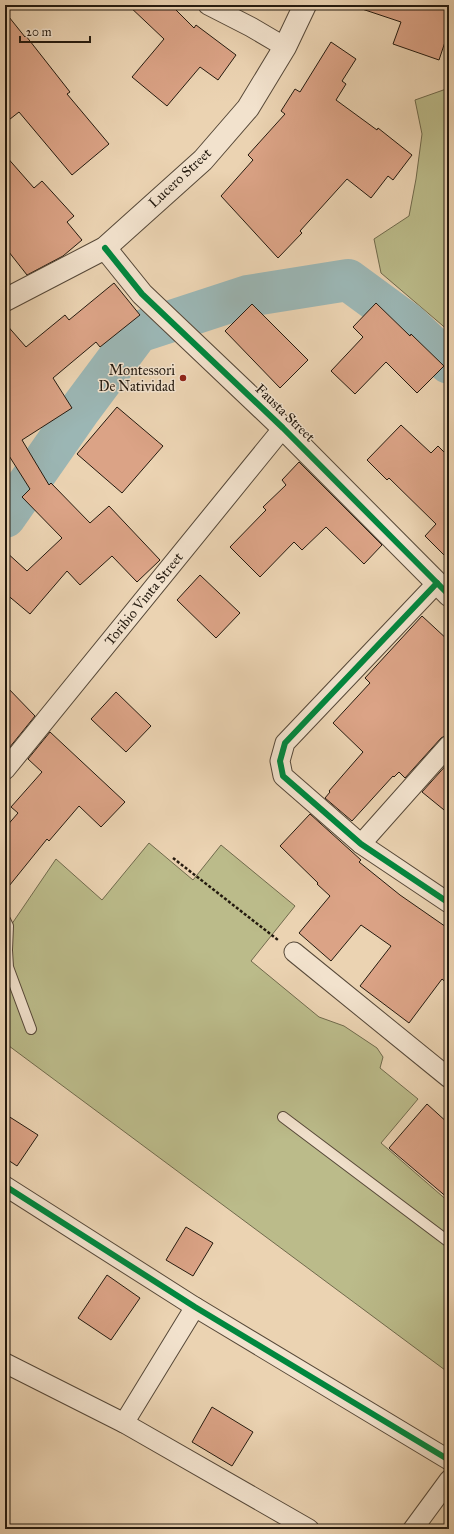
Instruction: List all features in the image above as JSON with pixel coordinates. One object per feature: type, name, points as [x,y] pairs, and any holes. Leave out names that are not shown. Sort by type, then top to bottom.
[{"type":"street","points":[[208,5],[251,27],[285,47]]},
{"type":"street","name":"Lucero Street","points":[[5,300],[105,248],[203,160],[248,108],[285,47],[305,5]]},
{"type":"street","name":"Fausta Street","points":[[105,248],[142,294],[283,428],[443,589]]},
{"type":"street","name":"Toribio Vinta Street","points":[[5,770],[283,428]]},
{"type":"street","points":[[443,589],[285,743],[280,761],[283,776],[361,844],[449,903]]},
{"type":"street","points":[[361,844],[449,745]]},
{"type":"street","points":[[294,952],[449,1078]]},
{"type":"street","points":[[5,1186],[195,1307],[449,1460]]},
{"type":"street","points":[[124,1423],[195,1307]]},
{"type":"street","points":[[5,1363],[124,1423],[309,1529]]},
{"type":"street","points":[[413,1529],[449,1480]]},
{"type":"lane","points":[[5,920],[8,926],[6,950],[8,967],[31,1029]]},
{"type":"lane","points":[[283,1117],[449,1242]]},
{"type":"path","points":[[173,858],[294,952]]},
{"type":"green space","points":[[449,88],[449,331],[381,273],[374,239],[409,216],[422,134],[415,100]]},
{"type":"green space","points":[[149,843],[193,880],[221,845],[295,906],[251,961],[319,1017],[344,1026],[377,1048],[383,1057],[380,1068],[418,1099],[381,1143],[449,1202],[449,1373],[5,1043],[5,934],[56,859],[102,900]]},
{"type":"building","points":[[128,5],[164,5],[173,7],[194,28],[196,25],[236,55],[218,80],[200,67],[167,106],[132,77],[164,39]]},
{"type":"building","points":[[359,5],[449,5],[449,30],[439,60],[393,44],[401,22],[359,8]]},
{"type":"building","points":[[5,12],[70,92],[67,94],[109,144],[72,175],[19,112],[5,123]]},
{"type":"building","points":[[331,42],[356,59],[342,81],[346,84],[336,100],[377,130],[378,128],[412,155],[393,180],[388,176],[371,198],[347,179],[300,231],[302,233],[278,258],[221,196],[253,160],[248,155],[285,114],[281,111],[295,89],[300,92]]},
{"type":"building","points":[[5,155],[34,188],[42,181],[74,216],[67,222],[82,240],[63,256],[27,275],[5,247]]},
{"type":"building","points":[[114,283],[140,315],[100,347],[96,342],[53,378],[72,408],[22,440],[49,485],[51,483],[90,523],[109,506],[160,560],[137,582],[112,556],[80,585],[67,571],[30,614],[5,593],[5,551],[27,571],[62,538],[22,497],[30,489],[6,451],[5,452],[5,323],[26,347],[65,315],[69,320]]},
{"type":"building","points":[[376,303],[444,366],[417,393],[386,362],[355,394],[331,371],[363,337],[353,327]]},
{"type":"building","points":[[252,304],[308,360],[280,388],[225,331]]},
{"type":"building","points":[[117,407],[163,446],[122,493],[77,454]]},
{"type":"building","points":[[401,425],[431,453],[438,446],[449,457],[449,560],[425,536],[436,524],[389,478],[387,480],[367,460]]},
{"type":"building","points":[[299,462],[382,545],[364,564],[326,527],[302,550],[294,542],[260,577],[230,547],[266,510],[263,507],[286,485],[282,480]]},
{"type":"building","points":[[200,575],[240,613],[216,638],[177,600]]},
{"type":"building","points":[[422,616],[449,641],[449,734],[441,738],[405,778],[399,772],[394,777],[393,776],[352,821],[325,798],[330,792],[329,791],[363,752],[333,723],[370,683],[365,678]]},
{"type":"building","points":[[5,685],[35,716],[5,753]]},
{"type":"building","points":[[116,692],[151,726],[126,752],[91,719]]},
{"type":"building","points":[[50,732],[125,802],[101,827],[79,806],[49,841],[47,839],[5,891],[5,828],[18,813],[11,807],[42,772],[28,759]]},
{"type":"building","points":[[449,762],[449,814],[422,792]]},
{"type":"building","points":[[310,814],[361,860],[359,862],[400,895],[449,929],[449,985],[442,979],[409,1023],[360,986],[391,946],[361,925],[331,961],[299,933],[330,896],[280,846]]},
{"type":"building","points":[[427,1104],[449,1124],[449,1199],[389,1148]]},
{"type":"building","points":[[5,1114],[38,1135],[17,1166],[5,1158]]},
{"type":"building","points":[[186,1227],[213,1243],[193,1276],[166,1260]]},
{"type":"building","points":[[107,1275],[140,1298],[111,1340],[78,1318]]},
{"type":"building","points":[[212,1407],[253,1432],[232,1466],[192,1442]]},
{"type":"waterway","points":[[5,517],[79,411],[138,332],[248,296],[348,280],[408,324],[449,363]]},
{"type":"cycle path","points":[[105,248],[142,294],[283,428],[449,595]]},
{"type":"cycle path","points":[[437,583],[285,743],[280,761],[283,776],[361,844],[449,903]]},
{"type":"cycle path","points":[[5,1186],[195,1307],[449,1460]]},
{"type":"place","name":"Montessori De Natividad","points":[[183,378]]}]
